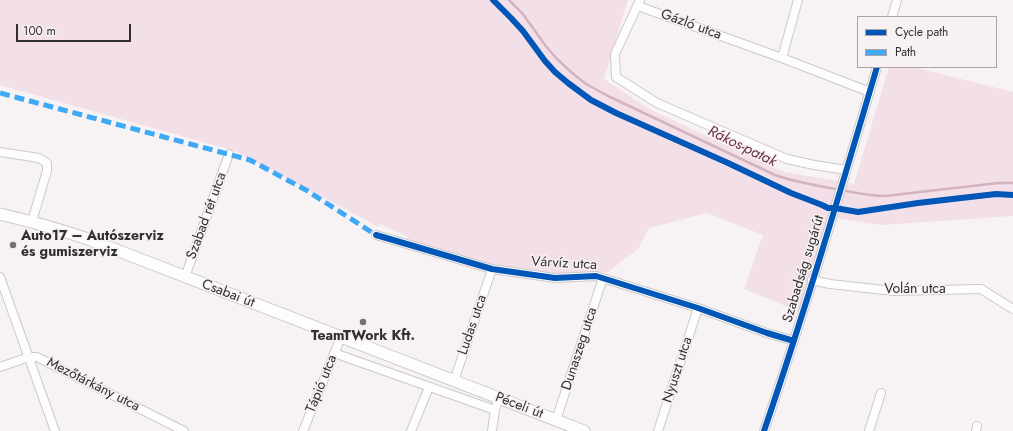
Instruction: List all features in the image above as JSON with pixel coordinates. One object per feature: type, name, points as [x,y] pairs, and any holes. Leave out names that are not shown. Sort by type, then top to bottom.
[{"type":"main road","name":"Csabai út","points":[[0,214],[32,221],[88,239],[454,381]]},
{"type":"main road","name":"Péceli út","points":[[454,381],[584,431]]},
{"type":"street","points":[[782,58],[798,0]]},
{"type":"street","points":[[892,16],[897,0]]},
{"type":"street","name":"Gázló utca","points":[[845,173],[787,159],[657,103],[616,77],[615,54],[639,3],[870,92]]},
{"type":"street","name":"Szabadság sugárút","points":[[764,431],[837,204],[877,68]]},
{"type":"street","points":[[0,152],[39,158],[47,163],[47,171],[32,221]]},
{"type":"street","name":"Szabad rét utca","points":[[185,277],[228,154]]},
{"type":"street","name":"Várvíz utca","points":[[376,235],[492,269],[555,278],[596,276],[698,308],[794,341]]},
{"type":"street","name":"Ludas utca","points":[[454,381],[492,269]]},
{"type":"street","points":[[0,277],[55,431]]},
{"type":"street","name":"Dunaszeg utca","points":[[556,420],[603,278]]},
{"type":"street","name":"Volán utca","points":[[812,280],[830,284],[893,291],[981,289],[1013,309]]},
{"type":"street","name":"Nyuszt utca","points":[[658,431],[698,308]]},
{"type":"street","name":"Tápió utca","points":[[303,431],[341,337]]},
{"type":"street","points":[[334,352],[495,410]]},
{"type":"street","name":"Mezőtárkány utca","points":[[0,367],[29,357],[37,357],[184,431]]},
{"type":"street","points":[[411,431],[429,387]]},
{"type":"street","points":[[869,431],[881,393]]},
{"type":"street","points":[[492,431],[495,410],[499,398]]},
{"type":"shaded area","points":[[0,0],[628,0],[604,79],[651,110],[784,172],[854,184],[889,68],[917,68],[1013,92],[1013,216],[881,225],[829,217],[800,312],[744,289],[763,235],[707,213],[649,228],[638,249],[608,272],[555,275],[495,267],[407,242],[407,236],[380,224],[379,227],[235,151],[0,85]]},
{"type":"waterway","name":"Rákos-patak","points":[[509,0],[523,14],[556,58],[586,84],[608,96],[775,175],[812,185],[879,196],[998,183],[1013,183]]},
{"type":"marked path","points":[[0,93],[250,160],[306,190],[376,235]]},
{"type":"cycle path","points":[[493,0],[523,31],[555,72],[591,100],[616,113],[791,193],[828,208],[858,212],[996,194],[1013,195]]},
{"type":"cycle path","points":[[764,431],[808,295],[877,68]]},
{"type":"cycle path","points":[[376,235],[492,269],[555,278],[596,276],[698,308],[767,333],[794,341]]},
{"type":"place","name":"Auto17 – Autószerviz és gumiszerviz","points":[[13,245]]},
{"type":"place","name":"TeamTWork Kft.","points":[[363,322]]}]
